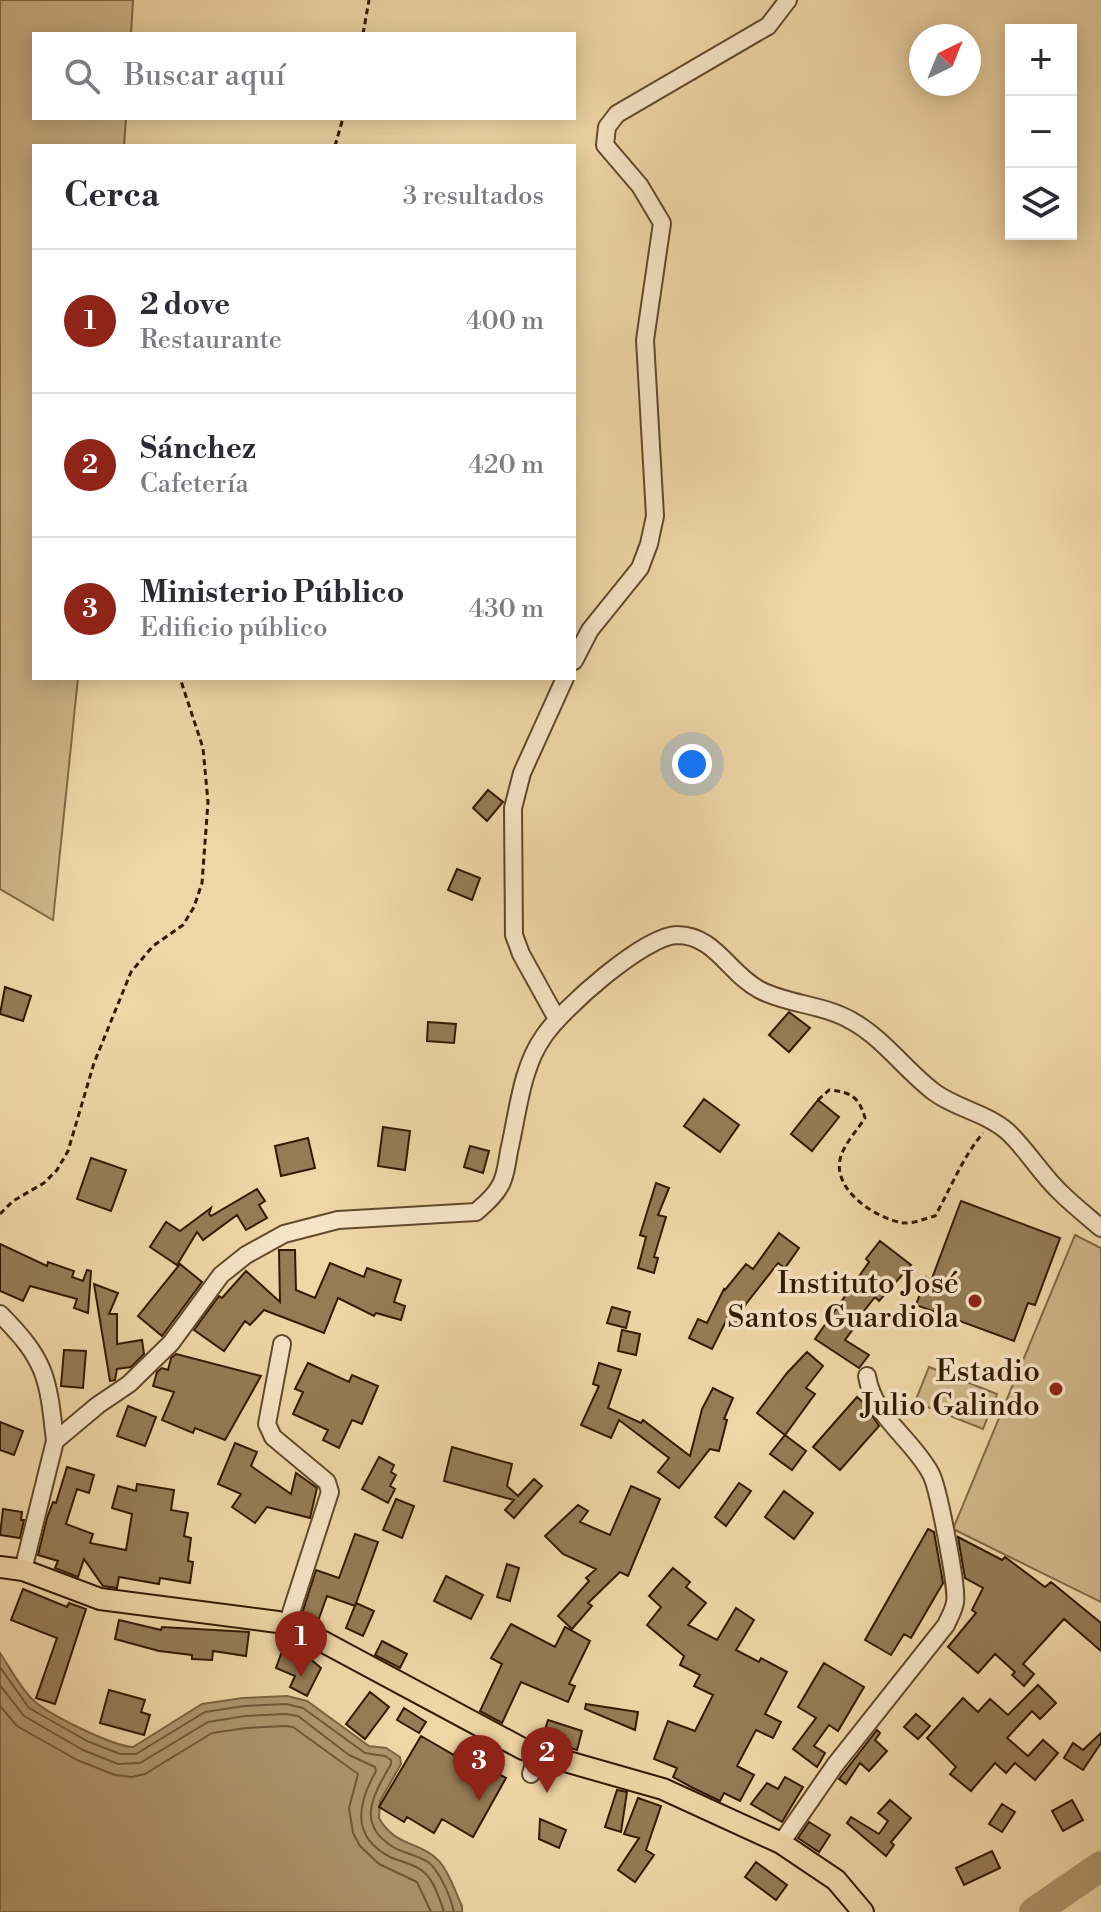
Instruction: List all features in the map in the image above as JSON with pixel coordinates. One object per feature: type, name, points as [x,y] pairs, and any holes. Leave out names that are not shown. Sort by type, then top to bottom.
[{"type":"main road","points":[[0,1567],[23,1570],[100,1599],[287,1625],[529,1748],[663,1789],[781,1843],[836,1880],[863,1912]]},
{"type":"street","points":[[576,657],[590,630],[640,568],[655,516],[645,340],[662,223],[640,186],[605,145],[607,127],[617,114],[768,26],[788,0]]},
{"type":"street","points":[[557,1019],[521,954],[514,935],[513,808],[522,773],[564,680]]},
{"type":"street","points":[[55,1441],[129,1384],[171,1343],[221,1275],[284,1234],[338,1220],[476,1212],[490,1201],[502,1183],[526,1073],[543,1037],[557,1019],[612,971],[651,943],[673,935],[693,936],[710,944],[743,979],[763,991],[817,1006],[853,1021],[935,1092],[962,1108],[993,1120],[1010,1134],[1060,1192],[1101,1228]]},
{"type":"street","points":[[0,1314],[39,1359],[49,1386],[55,1441],[23,1570]]},
{"type":"street","points":[[282,1344],[267,1424],[273,1437],[327,1482],[330,1492],[287,1625]]},
{"type":"street","points":[[781,1843],[835,1765],[946,1625],[956,1600],[939,1496],[931,1474],[880,1412],[870,1392],[867,1376]]},
{"type":"street","points":[[529,1748],[531,1774]]},
{"type":"path","points":[[363,32],[369,0]]},
{"type":"path","points":[[336,144],[342,120]]},
{"type":"path","points":[[0,1214],[57,1170],[68,1151],[94,1063],[131,972],[153,946],[183,925],[198,895],[202,883],[208,802],[203,748],[181,680]]},
{"type":"path","points":[[818,1100],[829,1090],[849,1093],[860,1100],[865,1118],[840,1157],[842,1180],[857,1200],[879,1214],[906,1223],[935,1216],[953,1185],[966,1153],[993,1120]]},
{"type":"shaded area","points":[[0,0],[133,0],[131,32],[32,32],[32,120],[126,120],[124,144],[32,144],[32,680],[78,680],[53,920],[0,889]]},
{"type":"shaded area","name":"Estadio Julio Galindo","points":[[1075,1235],[1101,1248],[1101,1602],[953,1529]]},
{"type":"shaded area","points":[[929,1367],[997,1394],[983,1429],[915,1402]]},
{"type":"water","points":[[0,1653],[23,1689],[40,1705],[96,1735],[133,1747],[202,1704],[287,1696],[307,1701],[369,1746],[386,1748],[400,1757],[401,1764],[380,1801],[379,1818],[392,1834],[439,1861],[452,1883],[462,1912],[0,1912]]},
{"type":"building","points":[[488,790],[503,802],[487,821],[473,808]]},
{"type":"building","points":[[457,869],[480,878],[472,900],[448,890]]},
{"type":"building","points":[[5,987],[31,996],[23,1021],[0,1014]]},
{"type":"building","points":[[789,1012],[810,1028],[789,1052],[769,1035]]},
{"type":"building","points":[[428,1022],[456,1024],[454,1043],[427,1041]]},
{"type":"building","points":[[704,1099],[739,1125],[720,1152],[684,1126]]},
{"type":"building","points":[[818,1100],[839,1117],[812,1151],[791,1134]]},
{"type":"building","points":[[383,1127],[410,1131],[405,1170],[378,1166]]},
{"type":"building","points":[[308,1138],[315,1168],[281,1176],[275,1146]]},
{"type":"building","points":[[470,1146],[489,1151],[483,1173],[464,1167]]},
{"type":"building","points":[[91,1158],[126,1170],[111,1211],[77,1199]]},
{"type":"building","points":[[656,1183],[669,1188],[658,1215],[666,1217],[654,1257],[658,1258],[654,1273],[638,1268],[646,1237],[640,1235]]},
{"type":"building","points":[[257,1189],[265,1201],[259,1205],[267,1218],[246,1230],[237,1215],[203,1240],[197,1232],[177,1265],[150,1247],[166,1222],[180,1231],[211,1208],[211,1216]]},
{"type":"building","points":[[961,1201],[1060,1238],[1035,1305],[1028,1303],[1014,1341],[916,1305],[926,1277],[931,1281]]},
{"type":"building","points":[[779,1233],[799,1248],[785,1268],[778,1263],[746,1304],[736,1324],[727,1319],[712,1349],[689,1338],[698,1319],[707,1323],[724,1289],[746,1264],[753,1269]]},
{"type":"building","points":[[880,1241],[911,1265],[879,1301],[875,1297],[845,1340],[869,1355],[859,1368],[815,1339],[869,1262],[866,1259]]},
{"type":"building","points":[[0,1244],[47,1266],[48,1262],[74,1271],[72,1277],[83,1281],[87,1270],[91,1271],[88,1313],[74,1308],[77,1299],[30,1286],[23,1301],[0,1291]]},
{"type":"building","points":[[279,1250],[295,1250],[296,1290],[315,1298],[330,1263],[364,1277],[367,1268],[401,1280],[394,1302],[405,1306],[401,1320],[376,1313],[374,1316],[338,1298],[324,1333],[264,1310],[250,1325],[245,1321],[224,1351],[194,1330],[219,1296],[222,1298],[246,1271],[280,1302]]},
{"type":"building","points":[[180,1264],[202,1282],[162,1336],[138,1316]]},
{"type":"building","points":[[94,1284],[118,1293],[109,1314],[117,1314],[117,1344],[142,1340],[144,1354],[131,1367],[117,1369],[115,1380],[110,1381]]},
{"type":"building","points":[[612,1307],[630,1312],[626,1328],[607,1323]]},
{"type":"building","points":[[622,1330],[640,1334],[636,1355],[618,1351]]},
{"type":"building","points":[[64,1350],[86,1351],[83,1388],[61,1386]]},
{"type":"building","points":[[807,1352],[823,1366],[806,1388],[815,1394],[785,1435],[757,1413]]},
{"type":"building","points":[[176,1354],[261,1376],[225,1440],[195,1428],[193,1433],[162,1420],[174,1392],[153,1386],[157,1372],[162,1368],[168,1370],[171,1358]]},
{"type":"building","points":[[308,1363],[349,1382],[352,1375],[378,1386],[362,1424],[352,1420],[339,1448],[323,1440],[328,1430],[293,1414],[303,1392],[295,1389]]},
{"type":"building","points":[[599,1363],[621,1370],[608,1408],[641,1423],[643,1420],[690,1456],[702,1409],[713,1388],[733,1398],[724,1419],[727,1420],[719,1451],[710,1449],[679,1488],[658,1472],[669,1458],[619,1420],[611,1438],[581,1425],[599,1386],[593,1384]]},
{"type":"building","points":[[857,1397],[879,1426],[840,1470],[813,1447]]},
{"type":"building","points":[[128,1406],[156,1417],[145,1446],[117,1436]]},
{"type":"building","points":[[0,1422],[23,1431],[14,1455],[0,1450]]},
{"type":"building","points":[[785,1435],[806,1451],[792,1470],[770,1454]]},
{"type":"building","points":[[235,1443],[257,1452],[251,1466],[291,1494],[296,1473],[317,1488],[310,1518],[267,1507],[255,1523],[232,1507],[241,1494],[218,1484]]},
{"type":"building","points":[[452,1447],[512,1464],[507,1486],[518,1496],[534,1479],[542,1486],[514,1518],[505,1510],[514,1500],[444,1481]]},
{"type":"building","points":[[379,1457],[394,1465],[391,1472],[396,1475],[390,1486],[395,1489],[388,1503],[362,1489]]},
{"type":"building","points":[[67,1467],[94,1475],[89,1493],[77,1489],[66,1524],[93,1534],[90,1543],[126,1550],[132,1514],[112,1508],[118,1486],[136,1491],[137,1484],[174,1490],[171,1510],[188,1513],[184,1536],[191,1538],[188,1561],[193,1562],[190,1583],[160,1578],[159,1584],[119,1577],[117,1588],[103,1586],[84,1559],[78,1577],[55,1568],[58,1561],[38,1555],[47,1518],[53,1502],[56,1503]]},
{"type":"building","points":[[739,1483],[751,1491],[726,1526],[715,1517]]},
{"type":"building","points":[[631,1486],[660,1499],[628,1576],[620,1572],[588,1603],[592,1606],[572,1629],[558,1616],[596,1569],[563,1554],[545,1536],[578,1505],[588,1511],[580,1522],[610,1535]]},
{"type":"building","points":[[784,1491],[813,1513],[794,1539],[765,1517]]},
{"type":"building","points":[[396,1499],[414,1506],[402,1538],[383,1530]]},
{"type":"building","points":[[3,1509],[22,1512],[21,1520],[24,1520],[20,1538],[0,1535]]},
{"type":"building","points":[[928,1529],[934,1532],[943,1583],[911,1638],[904,1634],[891,1655],[865,1640]]},
{"type":"building","points":[[355,1534],[378,1542],[355,1606],[327,1596],[317,1624],[301,1617],[316,1570],[339,1578]]},
{"type":"building","points":[[958,1537],[1002,1560],[1005,1557],[1045,1587],[1051,1582],[1101,1623],[1101,1651],[1064,1619],[1023,1664],[1034,1674],[1024,1686],[1012,1675],[1015,1672],[995,1654],[978,1673],[948,1647],[976,1613],[972,1610],[983,1588],[965,1578]]},
{"type":"building","points":[[507,1564],[519,1568],[510,1601],[497,1597]]},
{"type":"building","points":[[673,1568],[690,1582],[686,1587],[706,1603],[688,1625],[717,1640],[736,1608],[754,1620],[736,1650],[759,1662],[761,1658],[787,1672],[765,1714],[781,1722],[773,1738],[756,1730],[737,1766],[754,1775],[740,1801],[724,1793],[720,1801],[693,1788],[673,1777],[677,1768],[654,1759],[668,1721],[695,1731],[713,1695],[694,1686],[700,1675],[680,1665],[684,1656],[647,1625],[661,1607],[649,1596]]},
{"type":"building","points":[[446,1576],[483,1595],[471,1619],[434,1601]]},
{"type":"building","points":[[23,1589],[67,1607],[69,1603],[86,1609],[55,1704],[36,1698],[57,1638],[11,1620]]},
{"type":"building","points":[[356,1603],[374,1611],[363,1636],[346,1628]]},
{"type":"building","points":[[119,1620],[161,1630],[162,1627],[249,1632],[246,1656],[213,1651],[212,1660],[192,1659],[192,1655],[159,1651],[115,1639]]},
{"type":"building","points":[[511,1624],[555,1647],[565,1627],[590,1641],[569,1684],[575,1686],[568,1702],[521,1682],[502,1723],[480,1711],[502,1664],[491,1658]]},
{"type":"building","points":[[382,1641],[407,1654],[400,1668],[375,1655]]},
{"type":"building","points":[[285,1643],[295,1646],[321,1668],[307,1696],[290,1687],[295,1676],[276,1668]]},
{"type":"building","points":[[824,1663],[864,1687],[838,1731],[829,1725],[814,1746],[825,1753],[817,1767],[793,1749],[816,1718],[798,1707]]},
{"type":"building","points":[[1038,1685],[1056,1703],[1040,1719],[1032,1711],[1007,1738],[1028,1756],[1043,1740],[1058,1753],[1035,1780],[1015,1763],[1006,1773],[995,1763],[971,1791],[950,1774],[956,1767],[927,1738],[963,1698],[978,1712],[990,1699],[1008,1715]]},
{"type":"building","points":[[109,1690],[145,1700],[141,1712],[150,1715],[144,1735],[100,1723]]},
{"type":"building","points":[[370,1692],[389,1707],[365,1739],[346,1724]]},
{"type":"building","points":[[586,1704],[638,1712],[635,1730],[585,1709]]},
{"type":"building","points":[[404,1708],[426,1722],[419,1733],[397,1720]]},
{"type":"building","points":[[916,1714],[930,1726],[918,1739],[904,1727]]},
{"type":"building","points":[[548,1720],[582,1731],[577,1750],[542,1739]]},
{"type":"building","points":[[877,1730],[880,1733],[875,1740],[887,1751],[869,1771],[860,1763],[846,1784],[839,1779]]},
{"type":"building","points":[[1101,1733],[1101,1743],[1083,1770],[1064,1758],[1073,1743],[1083,1750]]},
{"type":"building","points":[[421,1736],[454,1755],[456,1751],[506,1778],[473,1837],[442,1819],[434,1833],[407,1817],[404,1822],[379,1807]]},
{"type":"building","points":[[785,1777],[803,1787],[782,1822],[751,1804],[767,1783],[778,1789]]},
{"type":"building","points":[[617,1790],[627,1792],[621,1832],[605,1827]]},
{"type":"building","points":[[638,1798],[661,1806],[646,1850],[654,1855],[635,1882],[618,1870],[639,1838],[624,1834]]},
{"type":"building","points":[[890,1800],[911,1818],[891,1842],[894,1845],[886,1856],[847,1823],[851,1817],[879,1834],[888,1821],[878,1813]]},
{"type":"building","points":[[1072,1800],[1083,1820],[1063,1831],[1052,1811]]},
{"type":"building","points":[[1002,1804],[1015,1812],[1002,1832],[989,1824]]},
{"type":"building","points":[[540,1819],[566,1830],[559,1848],[539,1839]]},
{"type":"building","points":[[809,1822],[830,1835],[819,1852],[798,1838]]},
{"type":"building","points":[[992,1851],[1000,1868],[964,1885],[956,1868]]},
{"type":"building","points":[[756,1862],[787,1885],[776,1900],[745,1877]]},
{"type":"waterway","points":[[1034,1912],[1101,1866]]},
{"type":"place","name":"Instituto José Santos Guardiola","points":[[975,1301]]},
{"type":"place","name":"Estadio Julio Galindo","points":[[1056,1389]]},
{"type":"place","name":"2 dove","points":[[301,1677]]},
{"type":"place","name":"Sánchez","points":[[547,1793]]},
{"type":"place","name":"Ministerio Público","points":[[479,1801]]}]
